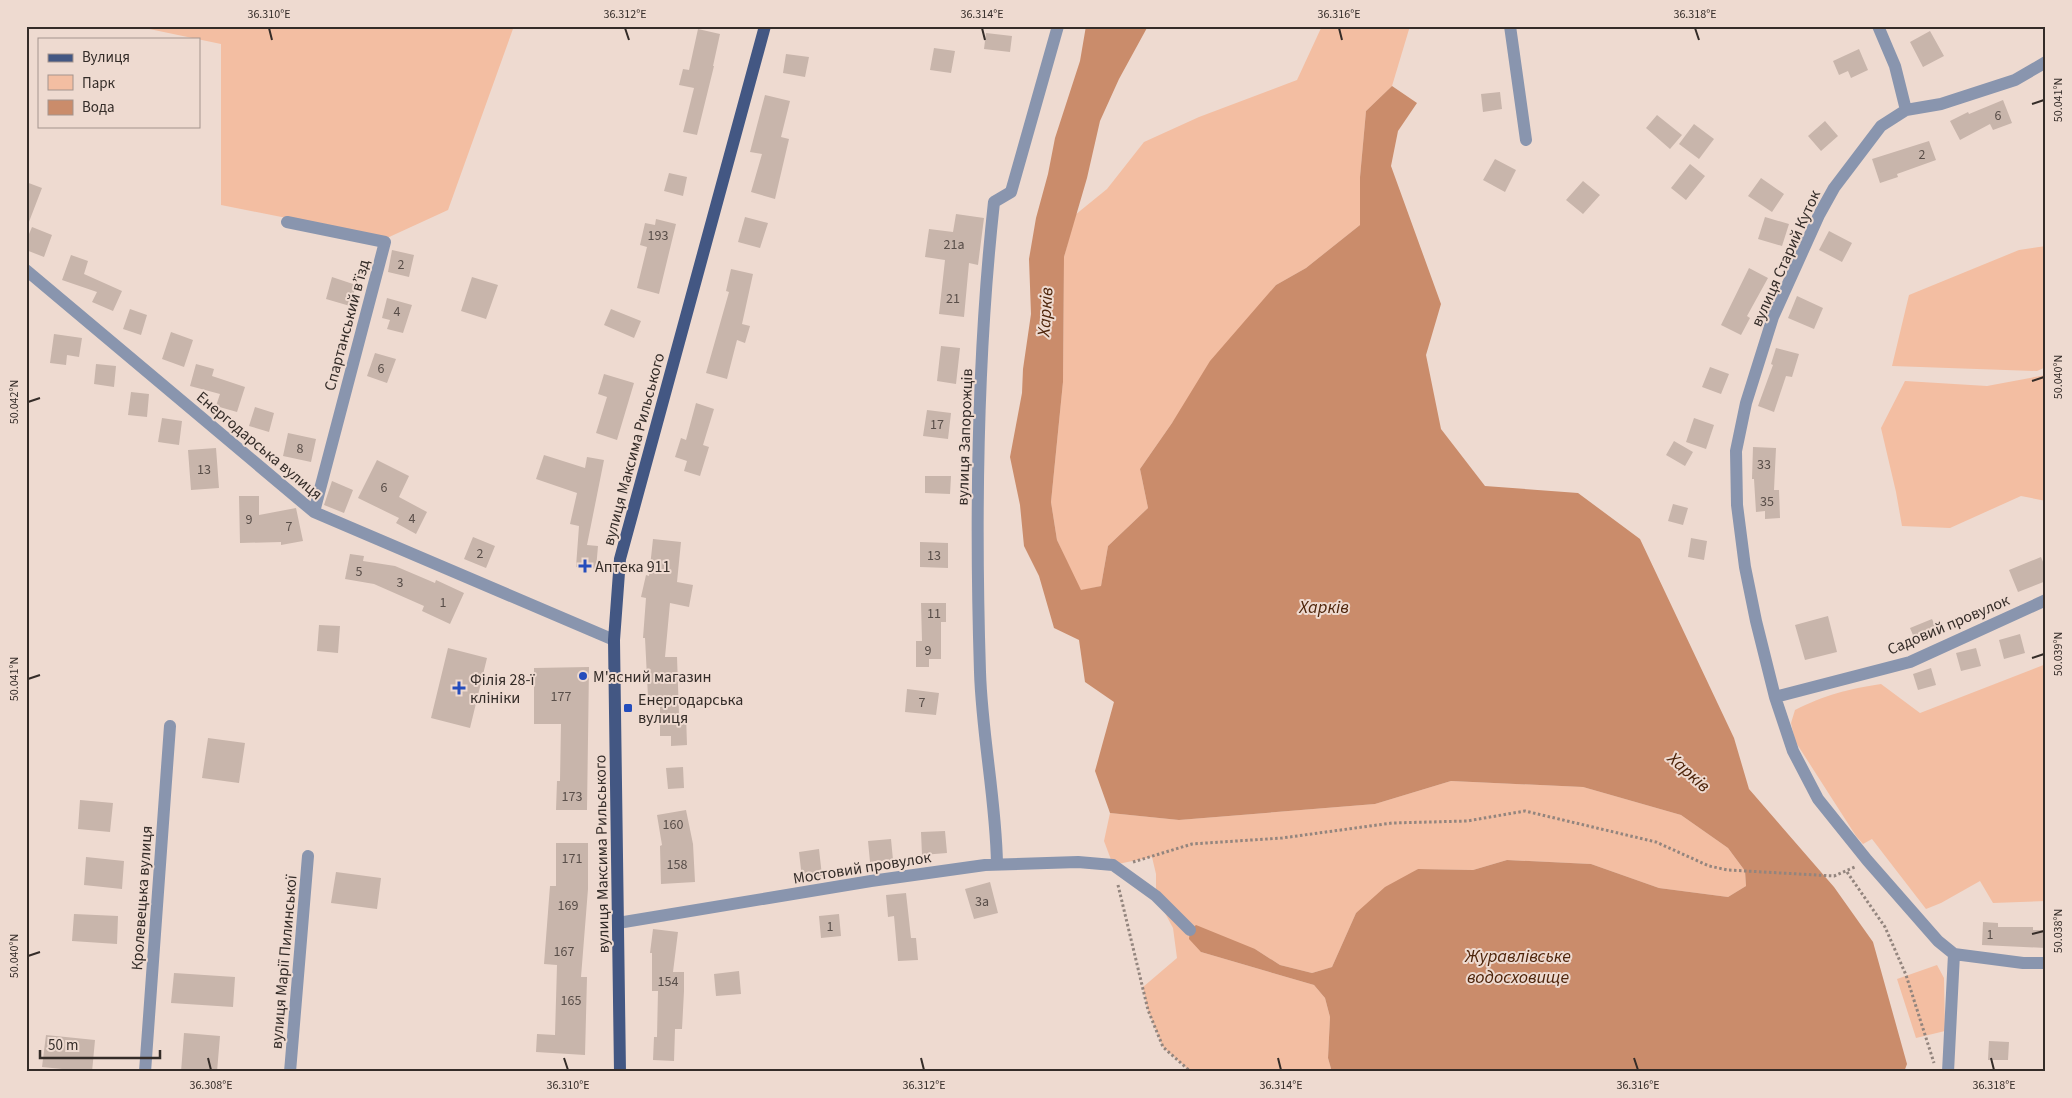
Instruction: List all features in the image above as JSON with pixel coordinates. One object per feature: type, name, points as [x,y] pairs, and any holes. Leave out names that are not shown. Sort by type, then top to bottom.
[{"type":"main road","name":"вулиця Максима Рильського","points":[[620,1072],[614,640],[620,559],[765,26]]},
{"type":"street","name":"вулиця Запорожців","points":[[997,864],[990,764],[980,674],[978,578],[979,446],[987,268],[994,202],[1011,192],[1058,26]]},
{"type":"street","points":[[1510,26],[1526,140]]},
{"type":"street","points":[[1878,26],[1895,66],[1906,110]]},
{"type":"street","name":"вулиця Старий Куток","points":[[1954,954],[1938,941],[1867,860],[1818,799],[1793,751],[1775,696],[1756,622],[1745,567],[1737,505],[1736,451],[1746,403],[1773,317],[1834,188],[1881,126],[1906,110],[1941,104],[2015,80],[2046,62]]},
{"type":"street","name":"Спартанський в’їзд","points":[[287,222],[385,242],[314,512]]},
{"type":"street","name":"Енергодарська вулиця","points":[[26,270],[314,512],[614,640]]},
{"type":"street","name":"Садовий провулок","points":[[1775,696],[1910,662],[2046,600]]},
{"type":"street","name":"Кролевецька вулиця","points":[[145,1072],[170,726]]},
{"type":"street","name":"вулиця Марії Пилинської","points":[[290,1072],[308,856]]},
{"type":"street","name":"Мостовий провулок","points":[[618,923],[871,881],[997,864],[1078,862],[1113,865]]},
{"type":"street","points":[[1113,865],[1156,896],[1190,930]]},
{"type":"street","points":[[1948,1072],[1954,954],[1972,958],[2046,963]]},
{"type":"path","points":[[1191,1072],[1163,1047],[1148,1010],[1113,865],[1136,861],[1192,844],[1282,838],[1392,823],[1467,821],[1525,811],[1656,842],[1709,866],[1728,870],[1834,876],[1847,872],[1867,860]]},
{"type":"path","points":[[1847,872],[1885,927],[1906,976],[1937,1072]]},
{"type":"green space","points":[[135,26],[514,26],[448,210],[387,238],[221,205],[221,44],[200,40],[200,38]]},
{"type":"green space","points":[[1322,26],[1410,26],[1392,86],[1366,111],[1360,177],[1360,225],[1306,268],[1276,285],[1172,423],[1140,469],[1148,508],[1108,546],[1101,586],[1080,591],[1057,540],[1051,502],[1063,382],[1064,257],[1075,215],[1107,189],[1144,142],[1199,117],[1297,80]]},
{"type":"green space","points":[[2046,246],[2046,367],[2037,371],[1892,366],[1909,295],[2019,250]]},
{"type":"green space","points":[[2046,375],[2046,501],[2021,496],[1950,528],[1902,526],[1881,428],[1905,381],[1987,386]]},
{"type":"green space","points":[[2046,664],[2046,901],[1993,903],[1980,881],[1941,903],[1926,909],[1872,839],[1863,844],[1856,836],[1795,741],[1791,723],[1795,710],[1837,693],[1881,684],[1920,713]]},
{"type":"green space","points":[[1451,781],[1583,787],[1681,815],[1728,848],[1745,871],[1746,886],[1728,897],[1659,888],[1591,864],[1507,860],[1473,870],[1418,869],[1356,913],[1332,967],[1312,973],[1280,965],[1255,949],[1201,952],[1314,985],[1325,998],[1330,1017],[1328,1058],[1332,1072],[1191,1072],[1163,1047],[1148,1010],[1143,987],[1177,958],[1173,928],[1156,896],[1156,874],[1152,857],[1113,865],[1104,841],[1110,813],[1179,820],[1375,804]]},
{"type":"green space","points":[[1937,965],[1944,978],[1945,1031],[1916,1038],[1897,979]]},
{"type":"water","name":"Харків","points":[[1086,26],[1148,26],[1119,79],[1100,121],[1087,178],[1064,257],[1063,382],[1051,502],[1057,540],[1081,590],[1101,586],[1108,546],[1148,508],[1140,469],[1172,423],[1210,361],[1276,285],[1306,268],[1360,225],[1360,177],[1366,111],[1392,86],[1417,103],[1398,131],[1391,166],[1441,304],[1426,355],[1441,429],[1485,486],[1578,493],[1640,539],[1734,738],[1749,789],[1834,887],[1873,942],[1907,1064],[1904,1072],[1332,1072],[1328,1058],[1330,1017],[1325,998],[1314,985],[1201,952],[1189,939],[1190,930],[1196,925],[1255,949],[1280,965],[1312,973],[1332,967],[1356,913],[1385,887],[1418,869],[1473,870],[1507,860],[1591,864],[1659,888],[1728,897],[1746,886],[1745,871],[1728,848],[1681,815],[1583,787],[1451,781],[1375,804],[1179,820],[1110,813],[1095,771],[1114,702],[1085,682],[1079,640],[1054,628],[1039,576],[1024,546],[1020,505],[1010,457],[1022,393],[1023,369],[1031,314],[1029,259],[1036,218],[1048,174],[1055,138],[1080,61]]},
{"type":"building","points":[[698,29],[720,34],[697,135],[683,132],[694,88],[679,85],[683,69],[689,70]]},
{"type":"building","points":[[1930,31],[1944,56],[1923,67],[1910,42]]},
{"type":"building","points":[[986,33],[1012,36],[1010,52],[984,49]]},
{"type":"building","points":[[934,48],[955,51],[951,73],[930,70]]},
{"type":"building","points":[[1859,49],[1868,70],[1851,78],[1848,71],[1839,75],[1833,61]]},
{"type":"building","points":[[786,54],[809,57],[805,77],[783,73]]},
{"type":"building","points":[[1500,92],[1502,109],[1483,112],[1481,94]]},
{"type":"building","points":[[765,95],[790,101],[781,137],[789,139],[775,199],[751,192],[762,154],[750,152]]},
{"type":"building","points":[[2003,100],[2012,123],[1993,130],[1990,124],[1960,140],[1950,121],[1968,112],[1969,114]]},
{"type":"building","points":[[1657,115],[1682,135],[1670,149],[1646,128]]},
{"type":"building","points":[[1825,121],[1838,136],[1821,151],[1808,136]]},
{"type":"building","points":[[1694,124],[1714,139],[1699,159],[1679,144]]},
{"type":"building","points":[[1929,141],[1936,160],[1897,174],[1898,177],[1880,183],[1872,159]]},
{"type":"building","points":[[1495,159],[1516,170],[1505,192],[1483,180]]},
{"type":"building","points":[[1690,164],[1705,176],[1686,200],[1671,188]]},
{"type":"building","points":[[669,173],[687,177],[683,196],[664,191]]},
{"type":"building","points":[[1761,178],[1784,194],[1772,212],[1748,196]]},
{"type":"building","points":[[1583,181],[1600,195],[1583,214],[1566,200]]},
{"type":"building","points":[[26,182],[42,188],[27,227],[26,227]]},
{"type":"building","points":[[956,214],[984,218],[978,265],[969,263],[964,317],[939,314],[945,260],[925,257],[929,229],[953,232]]},
{"type":"building","points":[[745,217],[768,223],[760,248],[738,242]]},
{"type":"building","points":[[1765,217],[1789,224],[1782,246],[1758,239]]},
{"type":"building","points":[[656,219],[676,224],[659,294],[637,288],[647,247],[640,245],[645,223],[655,225]]},
{"type":"building","points":[[32,227],[52,235],[44,257],[26,250],[26,241]]},
{"type":"building","points":[[1829,231],[1852,243],[1842,262],[1819,250]]},
{"type":"building","points":[[392,250],[414,255],[409,277],[388,272]]},
{"type":"building","points":[[71,255],[88,261],[84,274],[122,291],[113,311],[92,302],[97,292],[62,280]]},
{"type":"building","points":[[1749,268],[1768,278],[1747,316],[1750,318],[1741,335],[1721,325]]},
{"type":"building","points":[[731,269],[753,274],[742,324],[750,326],[745,343],[737,340],[727,379],[706,373],[729,292],[726,291]]},
{"type":"building","points":[[332,277],[356,285],[350,306],[326,299]]},
{"type":"building","points":[[472,277],[498,285],[486,319],[461,311]]},
{"type":"building","points":[[1797,296],[1823,308],[1814,329],[1788,318]]},
{"type":"building","points":[[387,298],[412,305],[403,333],[387,329],[390,320],[382,318]]},
{"type":"building","points":[[130,309],[147,315],[141,335],[123,329]]},
{"type":"building","points":[[611,309],[641,321],[634,338],[604,325]]},
{"type":"building","points":[[171,332],[193,340],[184,367],[162,359]]},
{"type":"building","points":[[54,334],[82,338],[79,357],[67,355],[66,365],[50,363]]},
{"type":"building","points":[[941,346],[960,348],[956,384],[937,381]]},
{"type":"building","points":[[1776,348],[1799,354],[1792,377],[1786,376],[1774,412],[1758,406],[1773,365],[1771,364]]},
{"type":"building","points":[[375,353],[396,359],[387,383],[367,376]]},
{"type":"building","points":[[96,364],[116,366],[114,387],[94,384]]},
{"type":"building","points":[[196,364],[214,369],[212,376],[245,387],[237,412],[216,406],[220,394],[190,386]]},
{"type":"building","points":[[1710,367],[1729,374],[1721,394],[1702,387]]},
{"type":"building","points":[[604,374],[634,383],[617,440],[596,433],[607,397],[598,394]]},
{"type":"building","points":[[131,392],[149,394],[147,417],[128,415]]},
{"type":"building","points":[[696,403],[714,409],[703,445],[709,447],[700,476],[684,471],[687,461],[675,457],[681,438],[686,440]]},
{"type":"building","points":[[255,407],[274,413],[269,432],[249,426]]},
{"type":"building","points":[[927,410],[951,413],[948,439],[923,436]]},
{"type":"building","points":[[162,418],[182,421],[179,445],[158,442]]},
{"type":"building","points":[[1694,418],[1714,425],[1706,449],[1686,442]]},
{"type":"building","points":[[288,433],[316,439],[311,462],[283,456]]},
{"type":"building","points":[[1674,441],[1693,452],[1685,466],[1666,455]]},
{"type":"building","points":[[1753,447],[1776,448],[1774,490],[1779,490],[1780,518],[1765,519],[1765,511],[1756,512],[1754,479],[1752,479]]},
{"type":"building","points":[[216,448],[219,488],[191,490],[188,450]]},
{"type":"building","points":[[544,455],[585,468],[587,457],[604,460],[587,545],[598,546],[596,569],[576,567],[579,526],[570,524],[577,493],[536,479]]},
{"type":"building","points":[[377,460],[409,476],[399,497],[427,512],[416,534],[396,523],[399,518],[358,498]]},
{"type":"building","points":[[925,476],[951,476],[950,494],[925,493]]},
{"type":"building","points":[[332,481],[353,490],[344,513],[324,505]]},
{"type":"building","points":[[239,496],[259,496],[259,515],[296,508],[303,541],[281,545],[281,542],[240,543]]},
{"type":"building","points":[[1673,504],[1688,508],[1683,525],[1668,521]]},
{"type":"building","points":[[473,537],[495,546],[486,568],[464,559]]},
{"type":"building","points":[[1691,538],[1707,541],[1704,560],[1688,557]]},
{"type":"building","points":[[653,539],[681,542],[677,582],[693,585],[689,607],[670,603],[665,657],[677,657],[679,714],[686,714],[687,745],[671,746],[671,736],[660,736],[660,696],[648,697],[645,638],[643,638],[646,598],[641,597],[646,575],[649,576]]},
{"type":"building","points":[[920,542],[948,543],[948,568],[920,567]]},
{"type":"building","points":[[350,554],[364,556],[363,561],[395,566],[435,583],[436,580],[464,593],[450,624],[422,611],[424,606],[374,584],[345,579]]},
{"type":"building","points":[[2041,557],[2046,569],[2046,581],[2018,592],[2009,570]]},
{"type":"building","points":[[921,603],[946,603],[946,622],[941,622],[941,659],[929,659],[929,667],[916,667],[916,641],[922,641]]},
{"type":"building","points":[[1828,616],[1837,652],[1805,660],[1795,625]]},
{"type":"building","points":[[1932,619],[1938,633],[1916,642],[1910,628]]},
{"type":"building","points":[[319,625],[340,626],[338,653],[317,651]]},
{"type":"building","points":[[2020,634],[2025,653],[2004,659],[1999,640]]},
{"type":"building","name":"Філія 28-ї клініки","points":[[448,648],[487,658],[470,728],[431,718]]},
{"type":"building","points":[[1976,648],[1981,666],[1961,671],[1956,653]]},
{"type":"building","points":[[589,667],[587,810],[556,810],[557,781],[560,781],[561,724],[534,724],[534,668]]},
{"type":"building","points":[[1931,668],[1936,685],[1918,690],[1913,674]]},
{"type":"building","points":[[907,689],[939,693],[936,715],[905,712]]},
{"type":"building","points":[[208,738],[245,743],[239,783],[202,778]]},
{"type":"building","points":[[683,767],[684,788],[668,789],[666,768]]},
{"type":"building","points":[[80,800],[113,803],[110,832],[78,829]]},
{"type":"building","points":[[686,810],[693,844],[695,882],[661,884],[660,846],[662,845],[657,815]]},
{"type":"building","points":[[945,831],[947,853],[922,855],[921,832]]},
{"type":"building","points":[[891,839],[893,860],[870,862],[868,841]]},
{"type":"building","points":[[556,843],[588,843],[588,889],[581,977],[587,977],[585,1055],[536,1052],[537,1034],[555,1035],[557,965],[544,964],[550,886],[556,886]]},
{"type":"building","points":[[819,849],[822,876],[802,878],[799,852]]},
{"type":"building","points":[[86,857],[124,861],[122,889],[84,885]]},
{"type":"building","points":[[336,872],[381,878],[377,909],[331,903]]},
{"type":"building","points":[[990,882],[998,913],[974,919],[965,889]]},
{"type":"building","points":[[906,893],[911,938],[916,938],[918,960],[898,961],[894,916],[888,917],[886,895]]},
{"type":"building","points":[[74,914],[118,916],[117,944],[72,941]]},
{"type":"building","points":[[839,914],[841,936],[821,938],[819,916]]},
{"type":"building","points":[[1983,922],[1998,923],[1998,927],[2033,927],[2033,930],[2046,930],[2046,948],[1982,945]]},
{"type":"building","points":[[653,929],[678,932],[673,972],[684,972],[684,991],[682,1029],[675,1029],[674,1061],[653,1060],[654,1037],[657,1037],[658,991],[652,991],[652,953],[650,953]]},
{"type":"building","points":[[739,971],[741,994],[716,996],[714,974]]},
{"type":"building","points":[[174,973],[235,977],[233,1007],[171,1003]]},
{"type":"building","points":[[184,1033],[220,1036],[217,1072],[181,1072]]},
{"type":"building","points":[[46,1035],[95,1040],[92,1072],[42,1067]]},
{"type":"building","points":[[1989,1041],[2009,1042],[2008,1060],[1988,1060]]},
{"type":"place","name":"Аптека 911","points":[[585,566]]},
{"type":"place","name":"М'ясний магазин","points":[[583,676]]},
{"type":"place","name":"Філія 28-ї клініки","points":[[459,688]]},
{"type":"place","name":"Енергодарська вулиця","points":[[628,708]]},
{"type":"water label","name":"Журавлівське водосховище","points":[[1518,966]]}]
